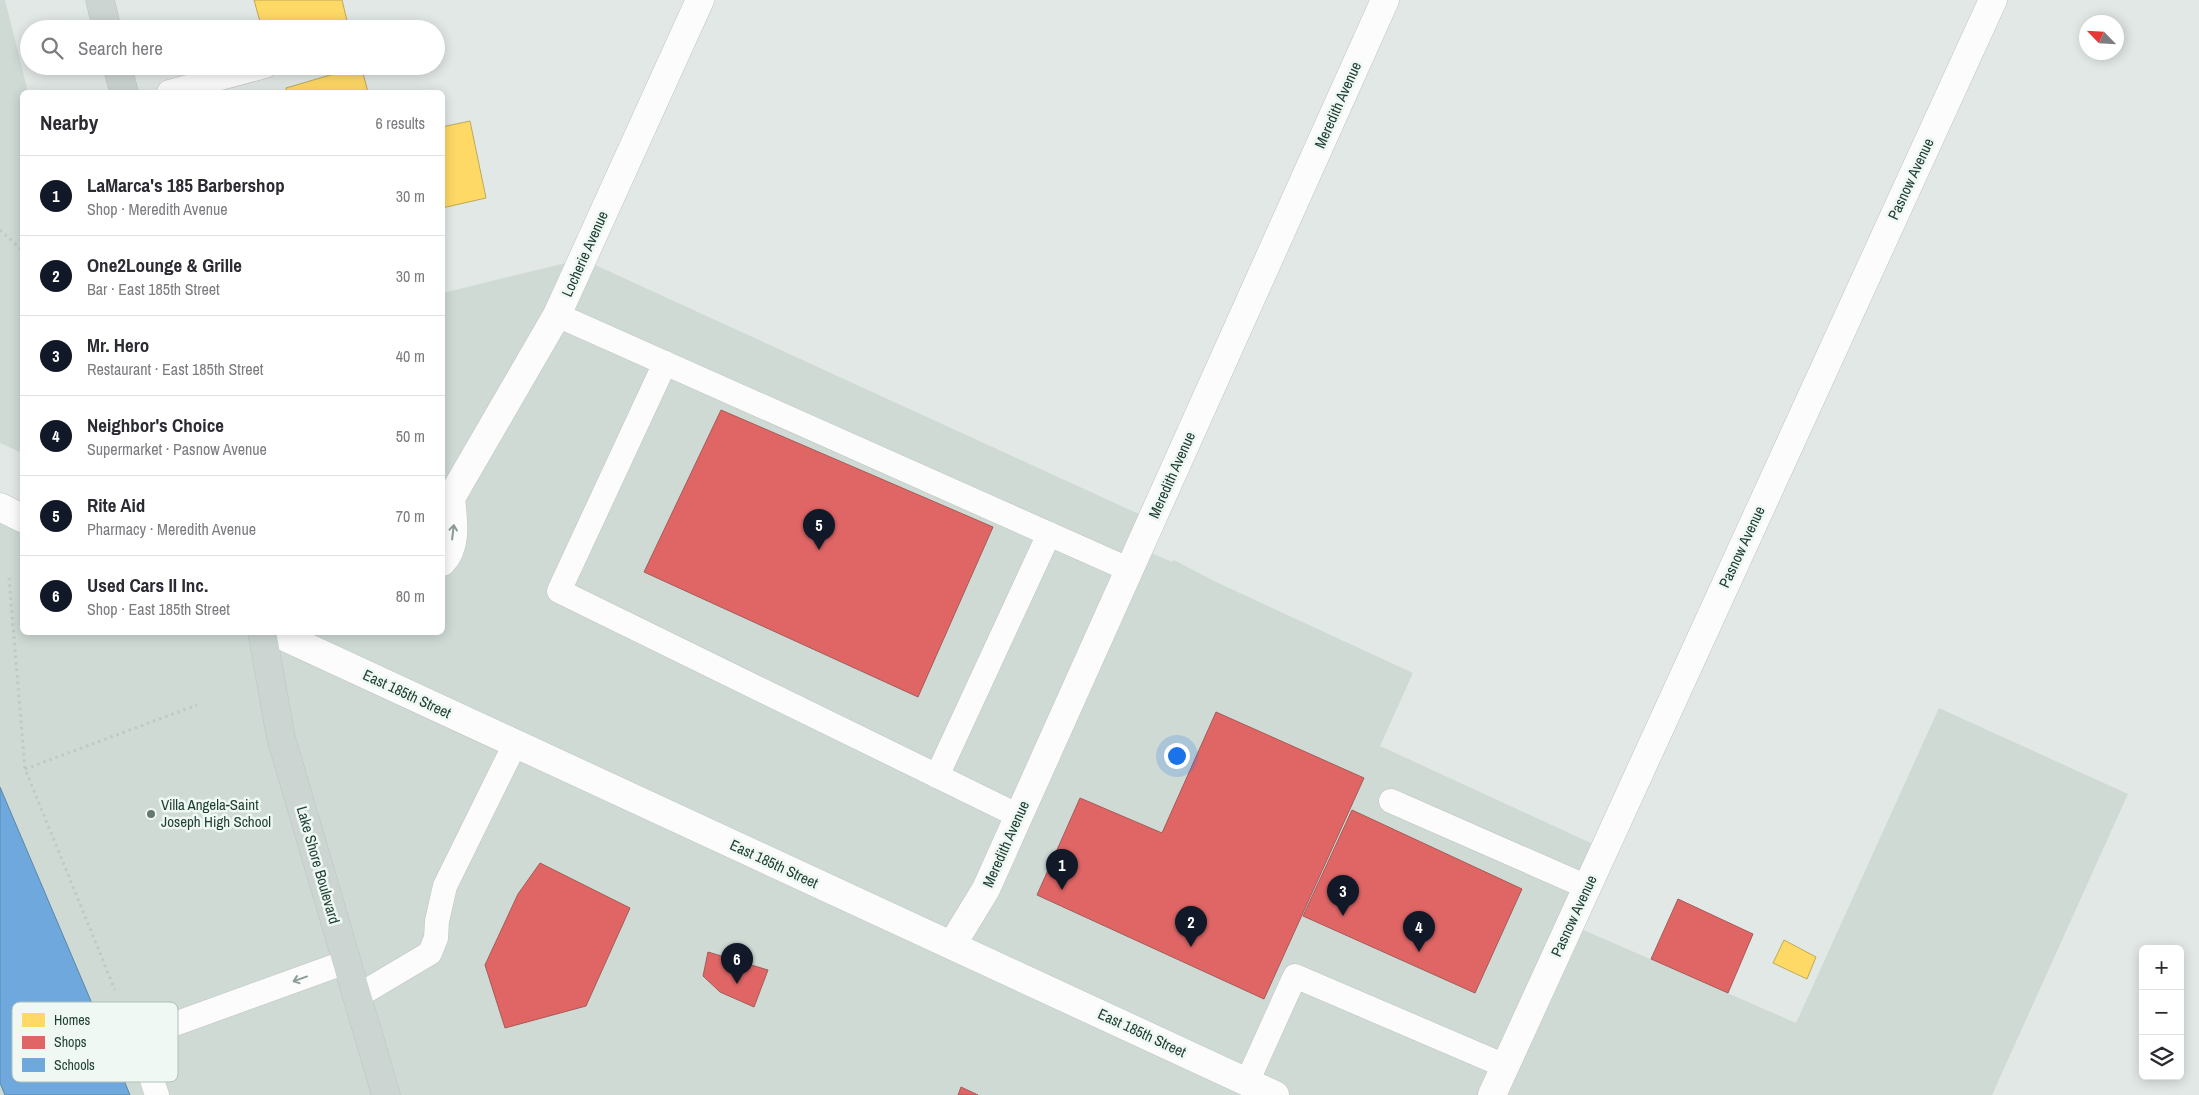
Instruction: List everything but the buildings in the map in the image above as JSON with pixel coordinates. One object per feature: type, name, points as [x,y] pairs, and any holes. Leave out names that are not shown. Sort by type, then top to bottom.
[{"type":"main road","points":[[100,0],[105,20]]},
{"type":"main road","points":[[119,75],[123,90]]},
{"type":"main road","name":"Lake Shore Boulevard","points":[[263,635],[281,738],[386,1095]]},
{"type":"street","name":"Locherie Avenue","points":[[445,559],[450,554],[454,523],[447,495],[557,315],[700,0]]},
{"type":"street","name":"Meredith Avenue","points":[[952,945],[986,890],[1385,0]]},
{"type":"street","name":"Pasnow Avenue","points":[[1492,1095],[1993,0]]},
{"type":"street","points":[[0,507],[20,517]]},
{"type":"street","name":"East 185th Street","points":[[280,635],[1274,1095]]},
{"type":"lane","points":[[176,90],[232,75]]},
{"type":"lane","points":[[557,315],[1130,570]]},
{"type":"lane","points":[[665,363],[559,591],[1019,816]]},
{"type":"lane","points":[[937,776],[1049,534]]},
{"type":"lane","points":[[356,997],[430,953],[436,938],[437,921],[445,886],[515,744]]},
{"type":"lane","points":[[1391,801],[1587,887]]},
{"type":"lane","points":[[178,1023],[346,962]]},
{"type":"lane","points":[[1247,1082],[1295,976],[1505,1066]]},
{"type":"lane","points":[[153,1082],[158,1095]]},
{"type":"path","points":[[0,230],[20,248]]},
{"type":"path","points":[[9,578],[25,769],[115,990]]},
{"type":"path","points":[[25,769],[198,705]]},
{"type":"shaded area","points":[[0,0],[5,0],[20,60],[20,75],[24,75],[28,90],[20,90],[20,452],[0,443]]},
{"type":"shaded area","points":[[582,259],[1152,520],[1140,548],[1172,562],[1174,560],[1216,582],[1413,673],[1380,746],[1604,849],[1570,924],[1796,1023],[1939,708],[2128,794],[1992,1095],[0,1095],[0,507],[20,517],[20,635],[445,635],[445,293]]},
{"type":"place","name":"Rite Aid","points":[[819,550]]},
{"type":"place","name":"Villa Angela-Saint Joseph High School","points":[[151,814]]},
{"type":"place","name":"LaMarca's 185 Barbershop","points":[[1062,890]]},
{"type":"place","name":"Mr. Hero","points":[[1343,916]]},
{"type":"place","name":"One2Lounge & Grille","points":[[1191,947]]},
{"type":"place","name":"Neighbor's Choice","points":[[1419,952]]},
{"type":"place","name":"Used Cars II Inc.","points":[[737,984]]}]
